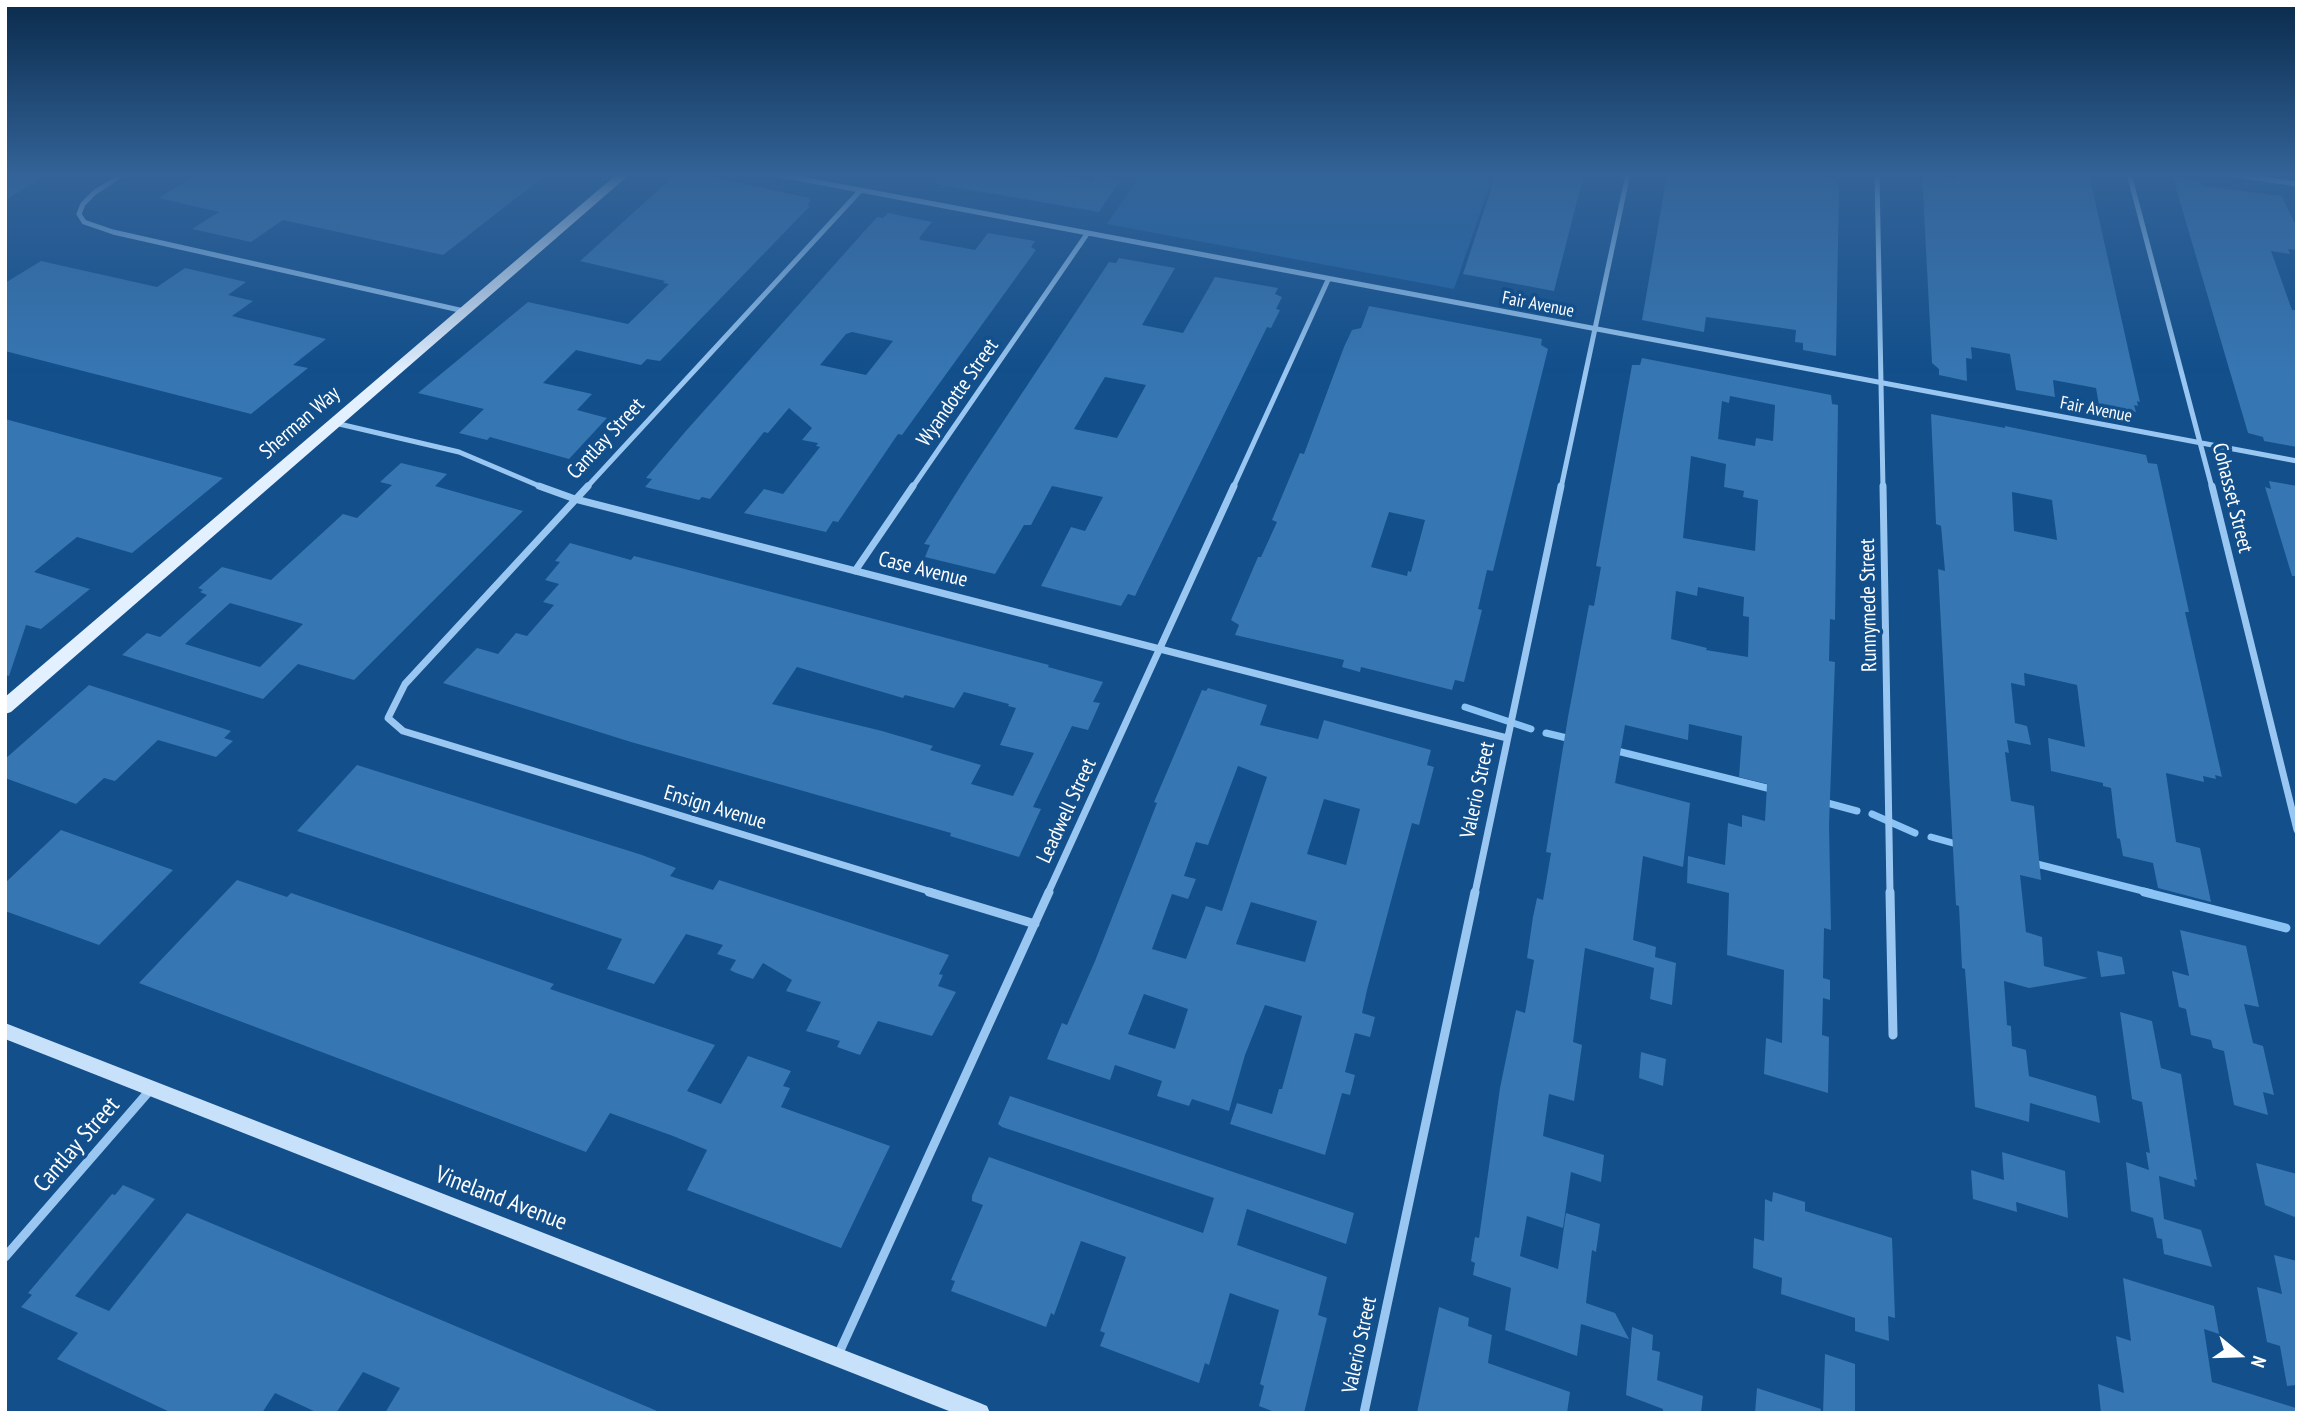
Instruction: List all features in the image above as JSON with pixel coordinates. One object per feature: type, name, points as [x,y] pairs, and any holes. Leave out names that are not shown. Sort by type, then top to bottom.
[{"type":"main road","name":"Sherman Way","points":[[5,707],[547,240]]},
{"type":"main road","name":"Vineland Avenue","points":[[5,1031],[980,1413]]},
{"type":"street","points":[[149,240],[464,311]]},
{"type":"street","name":"Cantlay Street","points":[[388,718],[405,684],[814,240]]},
{"type":"street","name":"Wyandotte Street","points":[[855,571],[1083,240]]},
{"type":"street","name":"Fair Avenue","points":[[1120,240],[2297,461]]},
{"type":"street","name":"Valerio Street","points":[[1364,1413],[1614,240]]},
{"type":"street","name":"Runnymede Street","points":[[1878,240],[1894,1035]]},
{"type":"street","name":"Cohasset Street","points":[[2147,240],[2201,444],[2297,830]]},
{"type":"street","name":"Leadwell Street","points":[[837,1356],[1328,279]]},
{"type":"street","name":"Case Avenue","points":[[335,422],[459,452],[575,499],[1507,738]]},
{"type":"street","name":"Ensign Avenue","points":[[388,718],[403,731],[1035,924]]},
{"type":"street","name":"Cantlay Street","points":[[5,1257],[151,1089]]},
{"type":"shaded area","points":[[1193,240],[1471,240],[1454,289]]},
{"type":"building","points":[[375,240],[462,240],[443,255]]},
{"type":"building","points":[[603,240],[777,240],[660,361],[647,359],[641,365],[576,350],[543,383],[592,394],[577,410],[607,418],[569,459],[490,437],[487,440],[459,433],[484,409],[418,393],[528,302],[628,324],[669,284],[580,261]]},
{"type":"building","points":[[856,240],[922,240],[975,250],[983,240],[1035,241],[1031,247],[1036,250],[902,435],[898,434],[838,522],[833,521],[826,532],[744,513],[764,489],[783,494],[820,447],[816,446],[818,443],[802,440],[812,428],[789,408],[768,433],[764,432],[710,499],[702,497],[699,500],[645,487],[652,479],[646,478]],"holes":[[[852,332],[893,341],[866,375],[820,365],[846,334]]]},
{"type":"building","points":[[1474,240],[1567,240],[1554,291],[1463,274]]},
{"type":"building","points":[[1656,240],[1838,240],[1836,356],[1803,350],[1803,343],[1795,342],[1796,330],[1706,317],[1704,332],[1642,320]]},
{"type":"building","points":[[1926,240],[2104,240],[2140,402],[2137,401],[2138,406],[2134,405],[2136,412],[2099,405],[2096,388],[2053,380],[2055,397],[2016,390],[2010,354],[1971,347],[1972,359],[1966,358],[1967,381],[1939,375],[1939,369],[1932,363]]},
{"type":"building","points":[[2191,240],[2297,240],[2297,250],[2288,249],[2290,254],[2271,251],[2292,310],[2297,310],[2297,447],[2264,441],[2263,437],[2248,433]]},
{"type":"building","points":[[1119,258],[1175,268],[1142,325],[1183,333],[1215,277],[1278,288],[1275,294],[1282,297],[1276,309],[1280,310],[1271,328],[1267,327],[1135,596],[1128,594],[1121,606],[1041,586],[1071,527],[1085,531],[1103,497],[1052,486],[1031,525],[1024,525],[995,574],[925,557],[930,545],[924,544],[967,476],[1109,262],[1116,263]],"holes":[[[1105,377],[1146,385],[1117,438],[1074,429]]]},
{"type":"building","points":[[41,261],[157,287],[185,268],[246,282],[228,295],[253,301],[232,316],[326,339],[293,365],[308,368],[251,414],[5,351],[5,283]]},
{"type":"building","points":[[1369,306],[1542,339],[1541,345],[1548,349],[1493,571],[1487,570],[1478,609],[1482,610],[1464,682],[1455,680],[1452,690],[1361,667],[1360,672],[1342,667],[1344,660],[1235,635],[1239,625],[1231,620],[1258,557],[1261,557],[1277,522],[1272,520],[1300,453],[1304,454],[1344,347],[1352,330],[1361,328]],"holes":[[[1389,512],[1425,520],[1411,572],[1408,571],[1407,576],[1371,567]]]},
{"type":"building","points":[[1642,358],[1831,395],[1832,404],[1838,405],[1835,620],[1830,619],[1829,661],[1835,662],[1829,825],[1831,930],[1824,928],[1823,978],[1830,980],[1830,1000],[1823,998],[1822,1035],[1829,1037],[1828,1093],[1764,1074],[1766,1038],[1782,1043],[1784,970],[1727,955],[1729,893],[1687,883],[1688,856],[1725,865],[1728,823],[1742,827],[1742,815],[1765,821],[1767,784],[1739,777],[1742,736],[1689,724],[1688,740],[1625,725],[1615,783],[1690,803],[1683,867],[1643,856],[1633,940],[1656,947],[1655,957],[1676,963],[1672,1005],[1650,999],[1654,968],[1585,948],[1573,1042],[1582,1045],[1574,1101],[1549,1094],[1543,1136],[1604,1155],[1601,1182],[1571,1172],[1563,1228],[1527,1216],[1520,1256],[1558,1269],[1566,1213],[1600,1224],[1596,1252],[1592,1250],[1586,1303],[1615,1313],[1629,1339],[1581,1324],[1577,1356],[1505,1330],[1511,1288],[1473,1275],[1475,1263],[1471,1261],[1475,1237],[1479,1238],[1500,1088],[1516,1010],[1525,1013],[1534,960],[1527,958],[1533,917],[1537,898],[1543,900],[1551,853],[1546,852],[1568,717],[1589,605],[1594,606],[1601,567],[1596,566],[1632,365],[1640,365]],"holes":[[[1730,396],[1775,405],[1773,441],[1756,438],[1755,446],[1718,439],[1722,401],[1729,403]],[[1691,456],[1726,464],[1724,487],[1744,491],[1743,497],[1758,500],[1755,551],[1683,538]],[[1698,587],[1744,597],[1743,616],[1749,617],[1748,657],[1706,650],[1707,648],[1671,639],[1676,591],[1697,596]]]},
{"type":"building","points":[[1931,414],[2146,455],[2148,463],[2157,464],[2189,612],[2185,612],[2222,777],[2215,775],[2216,779],[2203,776],[2204,782],[2166,773],[2176,842],[2200,848],[2211,902],[2158,888],[2153,863],[2123,856],[2120,839],[2117,838],[2111,788],[2103,786],[2103,783],[2051,771],[2048,738],[2085,747],[2077,685],[2024,673],[2025,686],[2011,683],[2015,723],[2027,726],[2031,745],[2007,740],[2009,753],[2005,752],[2011,801],[2034,806],[2041,880],[2020,875],[2026,932],[2042,937],[2044,966],[2088,978],[2029,988],[2004,981],[2007,1025],[2011,1026],[2012,1046],[2026,1050],[2029,1076],[2096,1096],[2100,1123],[2030,1103],[2029,1122],[1975,1107],[1965,969],[1962,968],[1959,906],[1956,905],[1938,569],[1945,571],[1941,526],[1936,524]],"holes":[[[2012,492],[2052,500],[2057,540],[2014,531]]]},
{"type":"building","points":[[5,419],[223,478],[132,553],[77,537],[34,572],[90,589],[41,629],[26,625],[9,676],[5,675]]},
{"type":"building","points":[[401,463],[447,474],[435,486],[523,511],[354,680],[298,664],[263,699],[122,655],[147,633],[160,637],[207,595],[198,588],[222,567],[271,580],[343,514],[357,518],[392,485],[380,482]],"holes":[[[230,603],[303,624],[260,667],[185,644]]]},
{"type":"building","points":[[2269,481],[2297,486],[2297,576],[2292,576],[2265,487],[2271,489]]},
{"type":"building","points":[[570,543],[631,560],[634,556],[677,567],[1049,665],[1048,667],[1103,682],[1093,702],[1100,703],[1088,730],[1072,726],[1033,807],[1041,809],[1019,857],[950,836],[951,833],[631,742],[443,683],[477,648],[498,654],[516,633],[527,636],[554,605],[543,602],[559,584],[545,580],[560,562],[555,561]],"holes":[[[797,667],[903,698],[905,695],[954,708],[964,692],[1016,708],[1000,745],[1034,753],[1013,796],[971,784],[981,765],[930,750],[933,746],[772,704]]]},
{"type":"building","points":[[89,685],[231,731],[224,738],[233,741],[216,757],[158,740],[115,781],[104,778],[76,804],[5,778],[5,759]]},
{"type":"building","points":[[1208,688],[1267,705],[1260,725],[1318,739],[1324,720],[1431,750],[1427,765],[1434,767],[1419,825],[1412,823],[1362,1013],[1375,1017],[1370,1037],[1355,1033],[1345,1072],[1355,1075],[1350,1095],[1342,1093],[1325,1155],[1230,1124],[1237,1103],[1272,1114],[1279,1089],[1282,1089],[1302,1016],[1265,1005],[1245,1055],[1229,1111],[1192,1099],[1189,1106],[1157,1096],[1162,1081],[1115,1065],[1110,1080],[1047,1059],[1062,1023],[1067,1025],[1095,961],[1157,803],[1154,802],[1202,690],[1206,691]],"holes":[[[1238,766],[1267,777],[1222,911],[1206,906],[1186,959],[1152,949],[1172,894],[1188,899],[1196,879],[1184,876],[1196,842],[1208,845]],[[1324,799],[1360,809],[1346,865],[1307,854]],[[1251,902],[1317,921],[1305,962],[1236,944]],[[1144,994],[1188,1009],[1175,1049],[1128,1034]]]},
{"type":"building","points":[[357,765],[642,855],[676,868],[670,876],[713,890],[719,880],[949,955],[939,974],[943,975],[938,986],[956,992],[932,1036],[878,1021],[860,1055],[837,1047],[840,1041],[806,1031],[821,1002],[786,991],[792,980],[763,963],[753,979],[730,970],[736,960],[717,954],[723,945],[686,934],[654,984],[607,969],[622,939],[297,831]]},
{"type":"building","points":[[61,830],[173,870],[99,945],[5,911],[5,883]]},
{"type":"building","points":[[237,880],[287,897],[291,893],[391,927],[554,984],[550,989],[715,1045],[687,1091],[721,1104],[748,1056],[791,1071],[783,1086],[790,1088],[781,1107],[890,1146],[841,1248],[687,1190],[707,1150],[673,1136],[610,1113],[586,1152],[139,983]]},
{"type":"building","points":[[2180,930],[2246,946],[2259,1007],[2244,1004],[2253,1043],[2263,1046],[2274,1095],[2263,1092],[2268,1115],[2234,1105],[2224,1051],[2213,1048],[2211,1040],[2191,1035],[2186,1009],[2179,1007],[2172,971],[2189,976]]},
{"type":"building","points":[[2097,951],[2122,957],[2125,974],[2101,977]]},
{"type":"building","points":[[2120,1012],[2152,1021],[2161,1068],[2181,1074],[2197,1180],[2194,1179],[2195,1187],[2159,1176],[2164,1219],[2201,1230],[2212,1267],[2164,1254],[2162,1239],[2157,1238],[2153,1218],[2131,1211],[2126,1162],[2149,1170],[2146,1152],[2150,1153],[2142,1102],[2132,1099]]},
{"type":"building","points":[[1641,1052],[1666,1059],[1663,1086],[1639,1078]]},
{"type":"building","points":[[1010,1096],[1354,1213],[1346,1244],[1247,1209],[1237,1245],[1327,1277],[1318,1315],[1327,1318],[1304,1413],[1277,1413],[1259,1406],[1264,1386],[1260,1384],[1279,1310],[1230,1293],[1209,1365],[1205,1363],[1199,1383],[1100,1346],[1105,1333],[1100,1331],[1126,1257],[1081,1241],[1054,1315],[1051,1313],[1046,1327],[951,1291],[955,1281],[951,1280],[983,1205],[972,1201],[972,1196],[989,1157],[1203,1233],[1214,1198],[1002,1127],[998,1124]]},
{"type":"building","points":[[2002,1152],[2065,1171],[2068,1218],[2016,1202],[2017,1212],[1973,1199],[1971,1170],[2004,1180]]},
{"type":"building","points":[[2256,1163],[2297,1174],[2297,1218],[2265,1205]]},
{"type":"building","points":[[123,1185],[155,1199],[75,1296],[109,1311],[187,1213],[662,1413],[385,1413],[400,1388],[363,1372],[336,1413],[318,1413],[275,1393],[262,1413],[172,1413],[57,1359],[78,1333],[21,1307],[32,1295],[28,1293],[112,1194],[115,1195]]},
{"type":"building","points":[[1773,1192],[1805,1202],[1805,1211],[1892,1238],[1895,1318],[1888,1316],[1889,1341],[1855,1331],[1855,1318],[1781,1294],[1782,1278],[1753,1268],[1754,1238],[1764,1241],[1765,1199],[1772,1202]]},
{"type":"building","points":[[2274,1255],[2297,1261],[2297,1385],[2287,1386],[2280,1346],[2267,1342],[2257,1287],[2282,1294]]},
{"type":"building","points":[[2123,1278],[2214,1306],[2219,1334],[2204,1329],[2212,1382],[2296,1408],[2295,1413],[2101,1413],[2098,1384],[2124,1393],[2116,1336],[2131,1341]]},
{"type":"building","points":[[1439,1307],[1469,1318],[1468,1326],[1492,1335],[1488,1363],[1570,1392],[1567,1413],[1417,1413]]},
{"type":"building","points":[[1632,1327],[1653,1335],[1652,1350],[1660,1352],[1657,1380],[1703,1396],[1701,1413],[1663,1413],[1663,1409],[1626,1395]]},
{"type":"building","points":[[1825,1354],[1855,1364],[1855,1413],[1823,1413]]},
{"type":"building","points":[[1757,1388],[1821,1409],[1820,1413],[1755,1413]]},
{"type":"waterway","points":[[1465,707],[1531,729]]},
{"type":"waterway","points":[[1546,733],[1571,739]]},
{"type":"waterway","points":[[1613,750],[1775,790]]},
{"type":"waterway","points":[[1820,801],[1857,811]]},
{"type":"waterway","points":[[1872,814],[1915,833]]},
{"type":"waterway","points":[[1931,837],[1960,845]]},
{"type":"waterway","points":[[2033,863],[2151,893]]},
{"type":"waterway","points":[[2144,892],[2286,928]]}]
